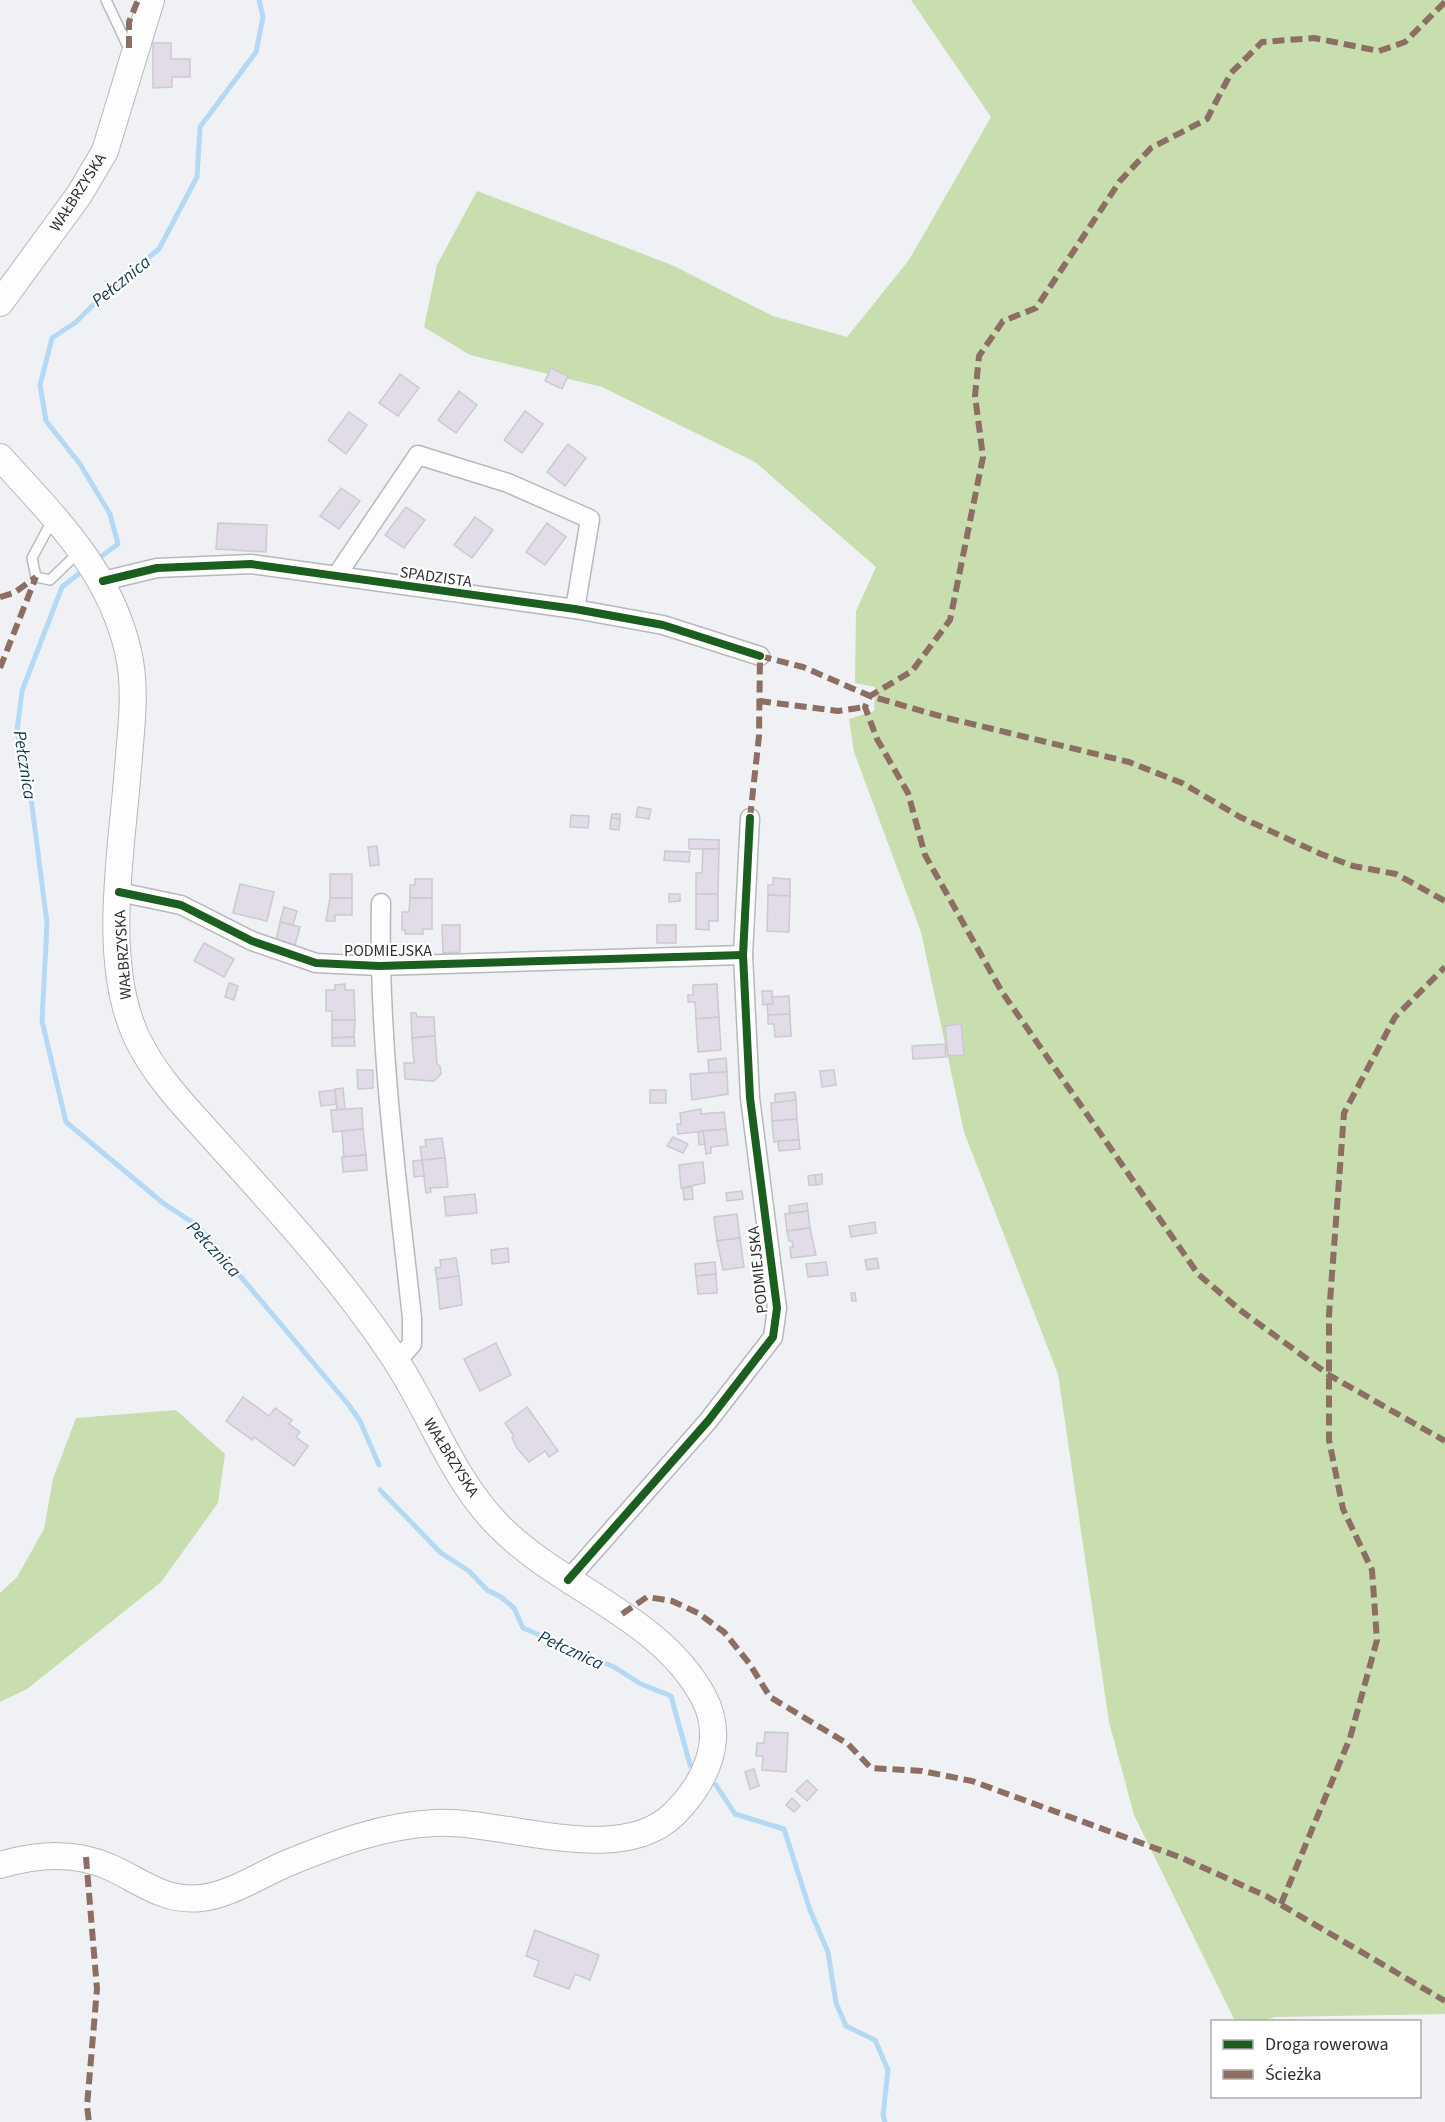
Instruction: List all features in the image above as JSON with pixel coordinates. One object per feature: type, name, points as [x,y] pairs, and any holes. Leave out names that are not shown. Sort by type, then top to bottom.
[{"type":"main road","name":"WAŁBRZYSKA","points":[[0,303],[79,195],[105,151],[151,0]]},
{"type":"main road","name":"WAŁBRZYSKA","points":[[0,457],[54,517],[92,565],[128,651],[133,705],[118,892],[121,987],[134,1032],[148,1059],[169,1090],[284,1215],[330,1270],[396,1361],[465,1484],[498,1525],[533,1555],[622,1614],[658,1641],[690,1676],[713,1719],[713,1745],[709,1764],[693,1792],[671,1817],[648,1832],[616,1841],[576,1839],[486,1825],[435,1823],[350,1840],[204,1898],[171,1898],[148,1889],[115,1869],[86,1857],[50,1855],[0,1865]]},
{"type":"street","points":[[337,575],[418,455],[508,483],[590,519],[575,609]]},
{"type":"street","name":"SPADZISTA","points":[[92,565],[157,568],[251,564],[337,575],[575,609],[663,625],[760,656]]},
{"type":"street","name":"PODMIEJSKA","points":[[568,1580],[708,1421],[773,1337],[777,1308],[750,1098],[743,955],[750,818]]},
{"type":"street","name":"PODMIEJSKA","points":[[118,892],[181,905],[252,941],[316,963],[380,966],[743,955]]},
{"type":"street","name":"PODMIEJSKA","points":[[381,903],[380,966],[386,1085],[412,1318],[412,1344],[396,1361]]},
{"type":"lane","points":[[106,0],[134,58]]},
{"type":"lane","points":[[54,517],[32,558],[36,577],[50,580],[92,565]]},
{"type":"green space","points":[[911,0],[1445,0],[1445,2014],[1275,2017],[1266,2020],[1235,2020],[1134,1815],[1109,1722],[1058,1374],[964,1132],[921,932],[854,752],[849,719],[874,711],[875,687],[855,683],[856,611],[876,567],[755,462],[602,387],[470,355],[424,327],[437,265],[477,191],[672,265],[773,316],[847,337],[909,260],[991,117]]},
{"type":"green space","points":[[176,1410],[225,1454],[218,1503],[161,1582],[27,1689],[0,1702],[0,1593],[17,1577],[44,1529],[53,1479],[76,1418]]},
{"type":"building","points":[[153,43],[171,43],[171,59],[190,59],[190,77],[172,77],[172,87],[153,88]]},
{"type":"building","points":[[551,368],[568,376],[562,389],[545,381]]},
{"type":"building","points":[[400,374],[419,388],[398,416],[379,403]]},
{"type":"building","points":[[459,391],[477,405],[456,433],[438,420]]},
{"type":"building","points":[[525,411],[543,424],[522,453],[504,440]]},
{"type":"building","points":[[349,412],[367,425],[346,454],[328,440]]},
{"type":"building","points":[[568,444],[586,458],[565,486],[547,472]]},
{"type":"building","points":[[341,488],[360,501],[339,529],[320,516]]},
{"type":"building","points":[[406,507],[425,520],[404,548],[385,535]]},
{"type":"building","points":[[475,517],[493,530],[472,558],[454,545]]},
{"type":"building","points":[[218,523],[267,525],[266,552],[216,549]]},
{"type":"building","points":[[547,523],[566,537],[545,565],[526,552]]},
{"type":"building","points":[[638,807],[651,809],[649,819],[636,817]]},
{"type":"building","points":[[612,814],[620,814],[620,819],[611,818]]},
{"type":"building","points":[[571,815],[589,816],[588,828],[570,827]]},
{"type":"building","points":[[611,818],[620,819],[619,830],[610,829]]},
{"type":"building","points":[[689,839],[719,840],[719,849],[689,849]]},
{"type":"building","points":[[377,846],[379,865],[370,866],[368,847]]},
{"type":"building","points":[[703,849],[719,849],[718,894],[696,894],[696,873],[702,873]]},
{"type":"building","points":[[665,851],[690,852],[689,862],[664,860]]},
{"type":"building","points":[[330,874],[352,874],[352,898],[330,898]]},
{"type":"building","points":[[773,878],[790,879],[790,896],[768,895],[768,885],[773,885]]},
{"type":"building","points":[[415,879],[432,879],[432,898],[410,898],[410,885],[415,885]]},
{"type":"building","points":[[240,884],[274,892],[267,921],[233,913]]},
{"type":"building","points":[[669,894],[680,894],[680,901],[669,902]]},
{"type":"building","points":[[696,894],[718,894],[718,921],[709,921],[709,930],[696,929]]},
{"type":"building","points":[[768,895],[790,896],[789,932],[767,931]]},
{"type":"building","points":[[330,898],[352,898],[352,915],[335,915],[335,921],[326,921]]},
{"type":"building","points":[[410,898],[432,898],[432,929],[423,929],[423,934],[405,934],[405,930],[402,930],[402,912],[409,912]]},
{"type":"building","points":[[284,907],[297,911],[293,925],[280,922]]},
{"type":"building","points":[[280,922],[300,927],[295,945],[276,940]]},
{"type":"building","points":[[442,925],[460,925],[460,952],[443,953]]},
{"type":"building","points":[[657,925],[676,925],[676,943],[657,943]]},
{"type":"building","points":[[204,943],[234,959],[224,977],[194,961]]},
{"type":"building","points":[[229,983],[238,986],[234,1000],[225,997]]},
{"type":"building","points":[[345,984],[345,990],[354,990],[355,1020],[332,1020],[332,1011],[326,1011],[326,990],[335,990],[335,985]]},
{"type":"building","points":[[717,984],[719,1017],[696,1019],[695,1002],[688,1002],[688,995],[693,995],[693,985]]},
{"type":"building","points":[[762,991],[772,991],[773,1004],[763,1005]]},
{"type":"building","points":[[789,996],[790,1014],[768,1015],[767,1004],[773,1004],[772,997]]},
{"type":"building","points":[[411,1013],[416,1013],[417,1017],[434,1017],[435,1036],[412,1038]]},
{"type":"building","points":[[790,1014],[791,1036],[775,1037],[774,1024],[768,1024],[768,1015]]},
{"type":"building","points":[[719,1017],[721,1050],[698,1052],[696,1019]]},
{"type":"building","points":[[332,1020],[355,1020],[354,1037],[332,1038]]},
{"type":"building","points":[[961,1024],[964,1055],[948,1056],[945,1026]]},
{"type":"building","points":[[435,1036],[437,1064],[440,1066],[441,1074],[434,1081],[405,1079],[404,1063],[414,1063],[412,1038]]},
{"type":"building","points":[[354,1037],[355,1046],[332,1046],[332,1038]]},
{"type":"building","points":[[945,1044],[946,1057],[913,1059],[912,1046]]},
{"type":"building","points":[[726,1058],[727,1072],[709,1073],[708,1060]]},
{"type":"building","points":[[357,1070],[373,1070],[373,1088],[358,1089]]},
{"type":"building","points":[[834,1070],[836,1085],[822,1087],[820,1071]]},
{"type":"building","points":[[727,1072],[728,1094],[692,1100],[690,1074]]},
{"type":"building","points":[[343,1088],[345,1109],[337,1110],[335,1089]]},
{"type":"building","points":[[335,1090],[336,1104],[321,1106],[319,1092]]},
{"type":"building","points":[[650,1090],[666,1090],[666,1103],[650,1103]]},
{"type":"building","points":[[795,1092],[796,1100],[775,1103],[775,1094]]},
{"type":"building","points":[[796,1100],[797,1119],[772,1121],[771,1103]]},
{"type":"building","points":[[362,1108],[363,1129],[333,1132],[331,1110]]},
{"type":"building","points":[[701,1109],[701,1114],[724,1112],[726,1129],[678,1134],[677,1124],[681,1124],[680,1113]]},
{"type":"building","points":[[797,1119],[799,1140],[774,1142],[772,1121]]},
{"type":"building","points":[[363,1129],[366,1155],[344,1157],[342,1131]]},
{"type":"building","points":[[726,1129],[728,1145],[711,1147],[711,1153],[706,1154],[703,1131]]},
{"type":"building","points":[[703,1131],[705,1144],[699,1145],[698,1132]]},
{"type":"building","points":[[673,1137],[688,1144],[683,1153],[667,1146]]},
{"type":"building","points":[[442,1138],[445,1158],[422,1160],[420,1147],[426,1146],[425,1140]]},
{"type":"building","points":[[799,1140],[800,1149],[779,1151],[778,1141]]},
{"type":"building","points":[[366,1155],[367,1170],[343,1172],[342,1157]]},
{"type":"building","points":[[445,1158],[448,1187],[430,1188],[431,1192],[426,1193],[422,1160]]},
{"type":"building","points":[[422,1160],[424,1176],[414,1177],[413,1161]]},
{"type":"building","points":[[703,1162],[705,1183],[681,1188],[679,1165]]},
{"type":"building","points":[[822,1174],[822,1184],[816,1185],[815,1175]]},
{"type":"building","points":[[815,1175],[816,1185],[809,1185],[808,1176]]},
{"type":"building","points":[[692,1187],[693,1199],[684,1200],[683,1188]]},
{"type":"building","points":[[742,1191],[743,1199],[727,1201],[726,1193]]},
{"type":"building","points":[[475,1194],[477,1213],[446,1216],[444,1197]]},
{"type":"building","points":[[807,1203],[808,1211],[790,1214],[789,1206]]},
{"type":"building","points":[[808,1211],[810,1228],[787,1231],[785,1214]]},
{"type":"building","points":[[737,1214],[740,1238],[717,1241],[714,1217]]},
{"type":"building","points":[[875,1222],[876,1233],[851,1237],[849,1226]]},
{"type":"building","points":[[810,1228],[816,1255],[791,1258],[790,1247],[793,1247],[787,1231]]},
{"type":"building","points":[[740,1238],[744,1267],[723,1270],[717,1241]]},
{"type":"building","points":[[508,1248],[509,1262],[492,1264],[491,1250]]},
{"type":"building","points":[[456,1258],[459,1276],[437,1279],[435,1268],[441,1267],[440,1260]]},
{"type":"building","points":[[877,1258],[879,1268],[867,1270],[865,1260]]},
{"type":"building","points":[[715,1262],[716,1274],[696,1276],[695,1264]]},
{"type":"building","points":[[826,1262],[828,1275],[808,1277],[806,1264]]},
{"type":"building","points":[[716,1274],[717,1293],[698,1294],[696,1276]]},
{"type":"building","points":[[459,1276],[462,1305],[440,1309],[437,1279]]},
{"type":"building","points":[[851,1293],[855,1293],[856,1301],[852,1301]]},
{"type":"building","points":[[496,1343],[511,1375],[480,1391],[464,1359]]},
{"type":"building","points":[[243,1397],[269,1416],[275,1408],[292,1420],[289,1424],[300,1432],[296,1437],[308,1446],[294,1466],[254,1437],[252,1440],[226,1421]]},
{"type":"building","points":[[527,1407],[558,1451],[549,1457],[545,1451],[529,1462],[517,1448],[512,1438],[514,1436],[505,1423]]},
{"type":"building","points":[[765,1732],[788,1733],[786,1772],[762,1770],[763,1756],[756,1756],[757,1743],[764,1743]]},
{"type":"building","points":[[754,1769],[759,1786],[750,1789],[745,1772]]},
{"type":"building","points":[[807,1780],[817,1790],[807,1801],[796,1791]]},
{"type":"building","points":[[792,1798],[800,1806],[794,1812],[786,1805]]},
{"type":"building","points":[[535,1930],[599,1955],[590,1980],[575,1974],[569,1989],[534,1976],[539,1961],[526,1956]]},
{"type":"waterway","name":"Pełcznica","points":[[95,561],[118,544],[110,514],[80,464],[46,421],[40,385],[52,338],[76,322],[103,295],[159,249],[197,177],[200,127],[256,52],[263,17],[259,0]]},
{"type":"waterway","name":"Pełcznica","points":[[85,569],[62,587],[22,691],[17,731],[31,798],[47,923],[42,1021],[66,1122],[163,1203],[198,1226],[348,1404],[360,1421],[379,1465]]},
{"type":"waterway","name":"Pełcznica","points":[[380,1490],[441,1553],[469,1571],[487,1590],[501,1597],[514,1608],[523,1628],[614,1667],[641,1684],[671,1696],[690,1765]]},
{"type":"waterway","name":"Pełcznica","points":[[716,1785],[735,1814],[784,1829],[810,1910],[828,1952],[836,2003],[846,2026],[875,2040],[888,2070],[883,2115],[885,2122]]},
{"type":"marked path","points":[[129,48],[129,22],[138,0]]},
{"type":"marked path","points":[[1445,2],[1405,42],[1379,51],[1314,38],[1262,42],[1231,73],[1207,119],[1151,148],[1120,181],[1036,308],[1003,321],[979,356],[975,396],[983,457],[950,620],[912,671],[870,696],[865,707],[877,739],[908,793],[925,855],[1002,992],[1198,1274],[1240,1310],[1329,1375],[1445,1441]]},
{"type":"marked path","points":[[0,597],[14,593],[36,577]]},
{"type":"marked path","points":[[0,668],[36,577]]},
{"type":"marked path","points":[[750,818],[759,736],[760,656],[803,667],[870,696],[943,717],[1129,762],[1182,783],[1240,817],[1321,854],[1353,866],[1396,874],[1445,901]]},
{"type":"marked path","points":[[759,701],[838,711],[865,707]]},
{"type":"marked path","points":[[1281,1904],[1350,1738],[1377,1640],[1372,1570],[1343,1509],[1329,1440],[1329,1315],[1344,1113],[1395,1017],[1445,967]]},
{"type":"marked path","points":[[622,1614],[647,1597],[672,1601],[698,1613],[724,1632],[749,1663],[770,1697],[848,1744],[871,1768],[922,1771],[972,1781],[1182,1858],[1266,1896],[1445,2001]]},
{"type":"marked path","points":[[86,1857],[97,1989],[87,2106],[89,2122]]},
{"type":"cycle path","points":[[103,581],[157,568],[251,564],[575,609],[663,625],[760,656]]},
{"type":"cycle path","points":[[568,1580],[708,1421],[773,1337],[777,1308],[750,1098],[743,955],[750,818]]},
{"type":"cycle path","points":[[119,892],[181,905],[252,941],[316,963],[379,966],[743,955]]}]
